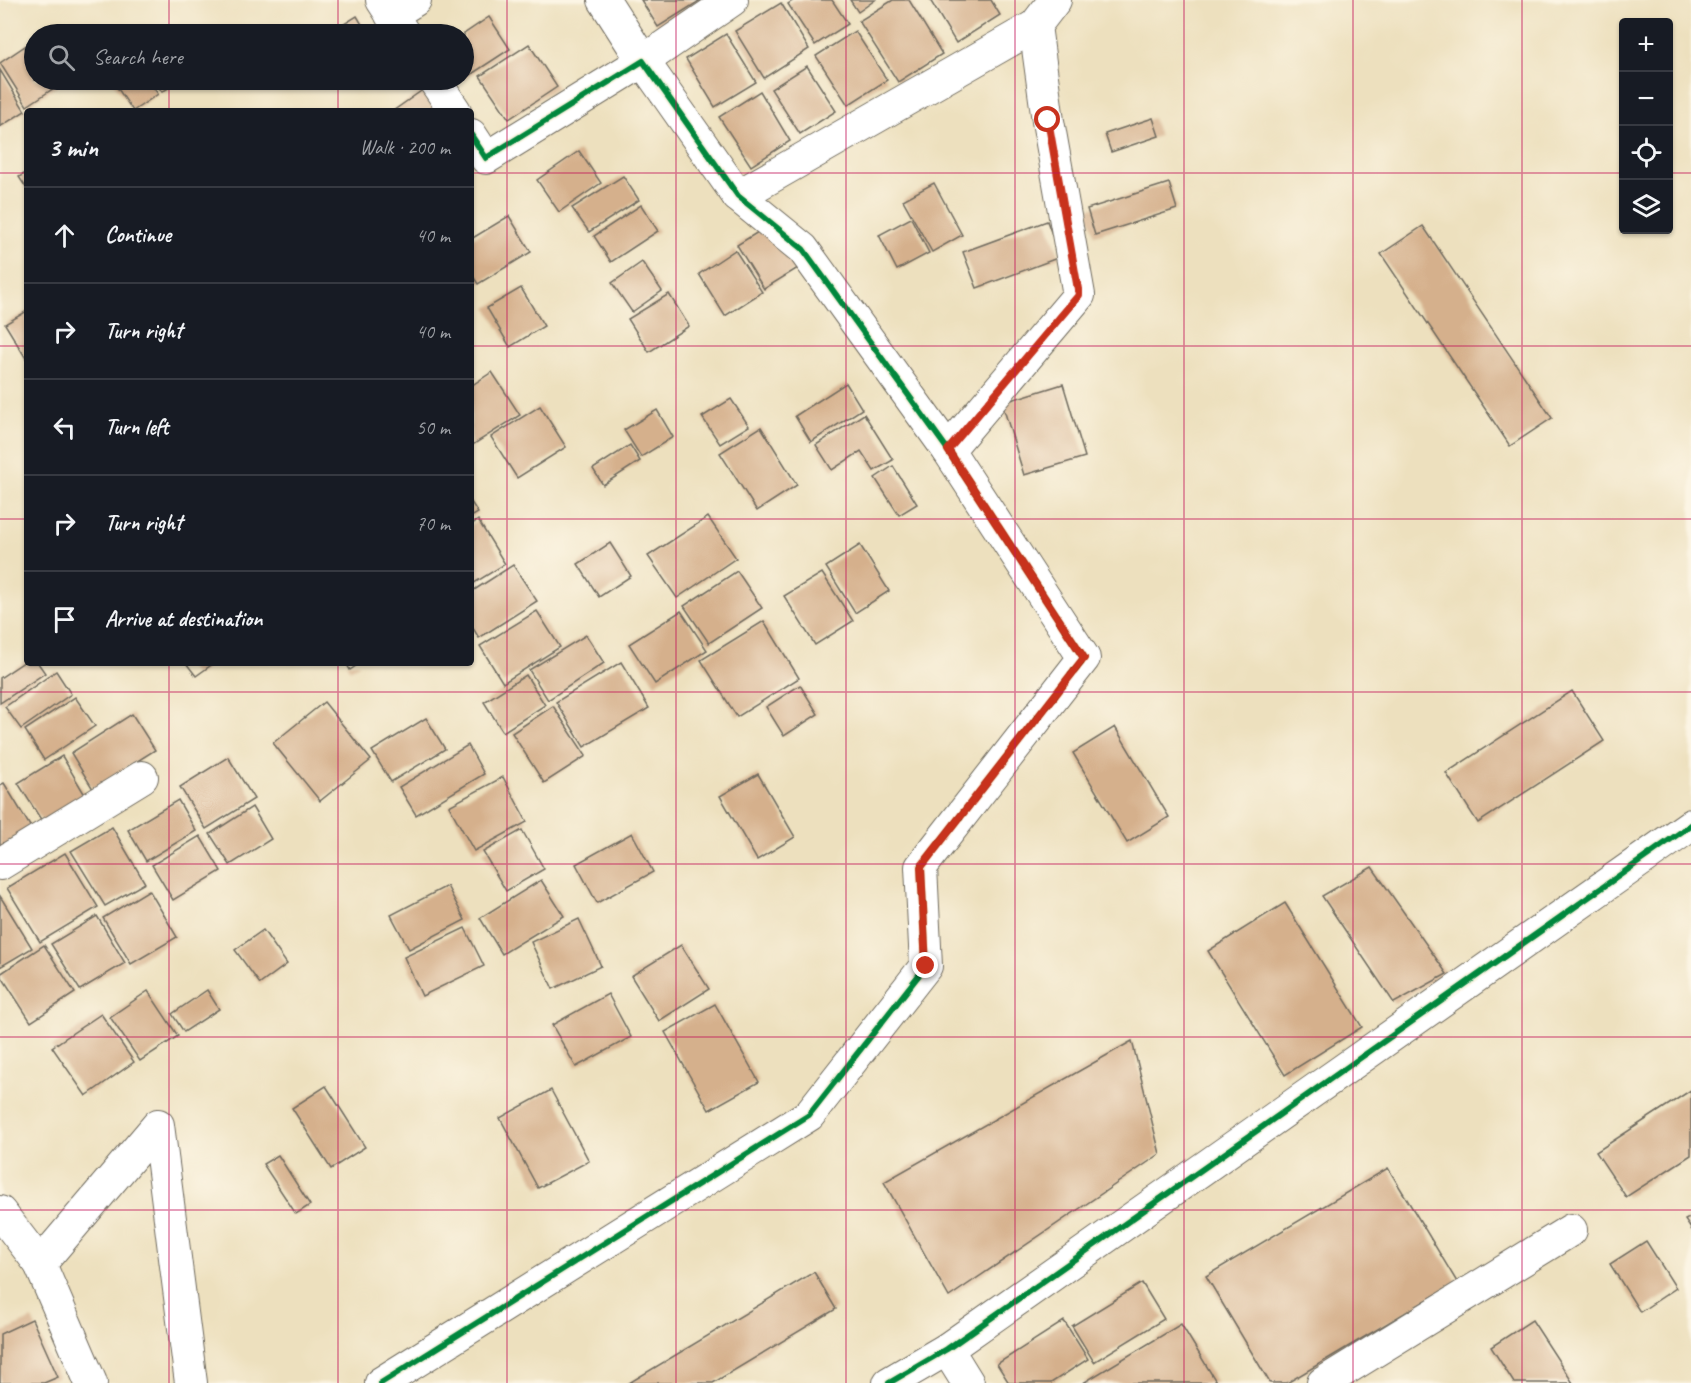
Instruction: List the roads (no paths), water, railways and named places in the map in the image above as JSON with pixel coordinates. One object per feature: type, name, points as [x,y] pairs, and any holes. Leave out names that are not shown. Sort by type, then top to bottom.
[{"type":"street","points":[[381,1383],[809,1115],[926,966],[921,867],[1084,658],[948,450],[803,249],[738,196],[643,61],[604,0]]},
{"type":"street","points":[[474,140],[486,158],[643,61],[732,0]]},
{"type":"street","points":[[738,196],[1035,26],[1055,0]]},
{"type":"street","points":[[948,450],[1079,295],[1048,120],[1035,26]]},
{"type":"street","points":[[441,90],[453,108]]},
{"type":"street","points":[[0,864],[142,777]]},
{"type":"street","points":[[889,1383],[947,1349],[1691,825]]},
{"type":"street","points":[[40,1264],[158,1125],[191,1383]]},
{"type":"street","points":[[0,1212],[40,1264],[92,1383]]},
{"type":"street","points":[[1323,1383],[1571,1230]]},
{"type":"street","points":[[947,1349],[968,1383]]}]
